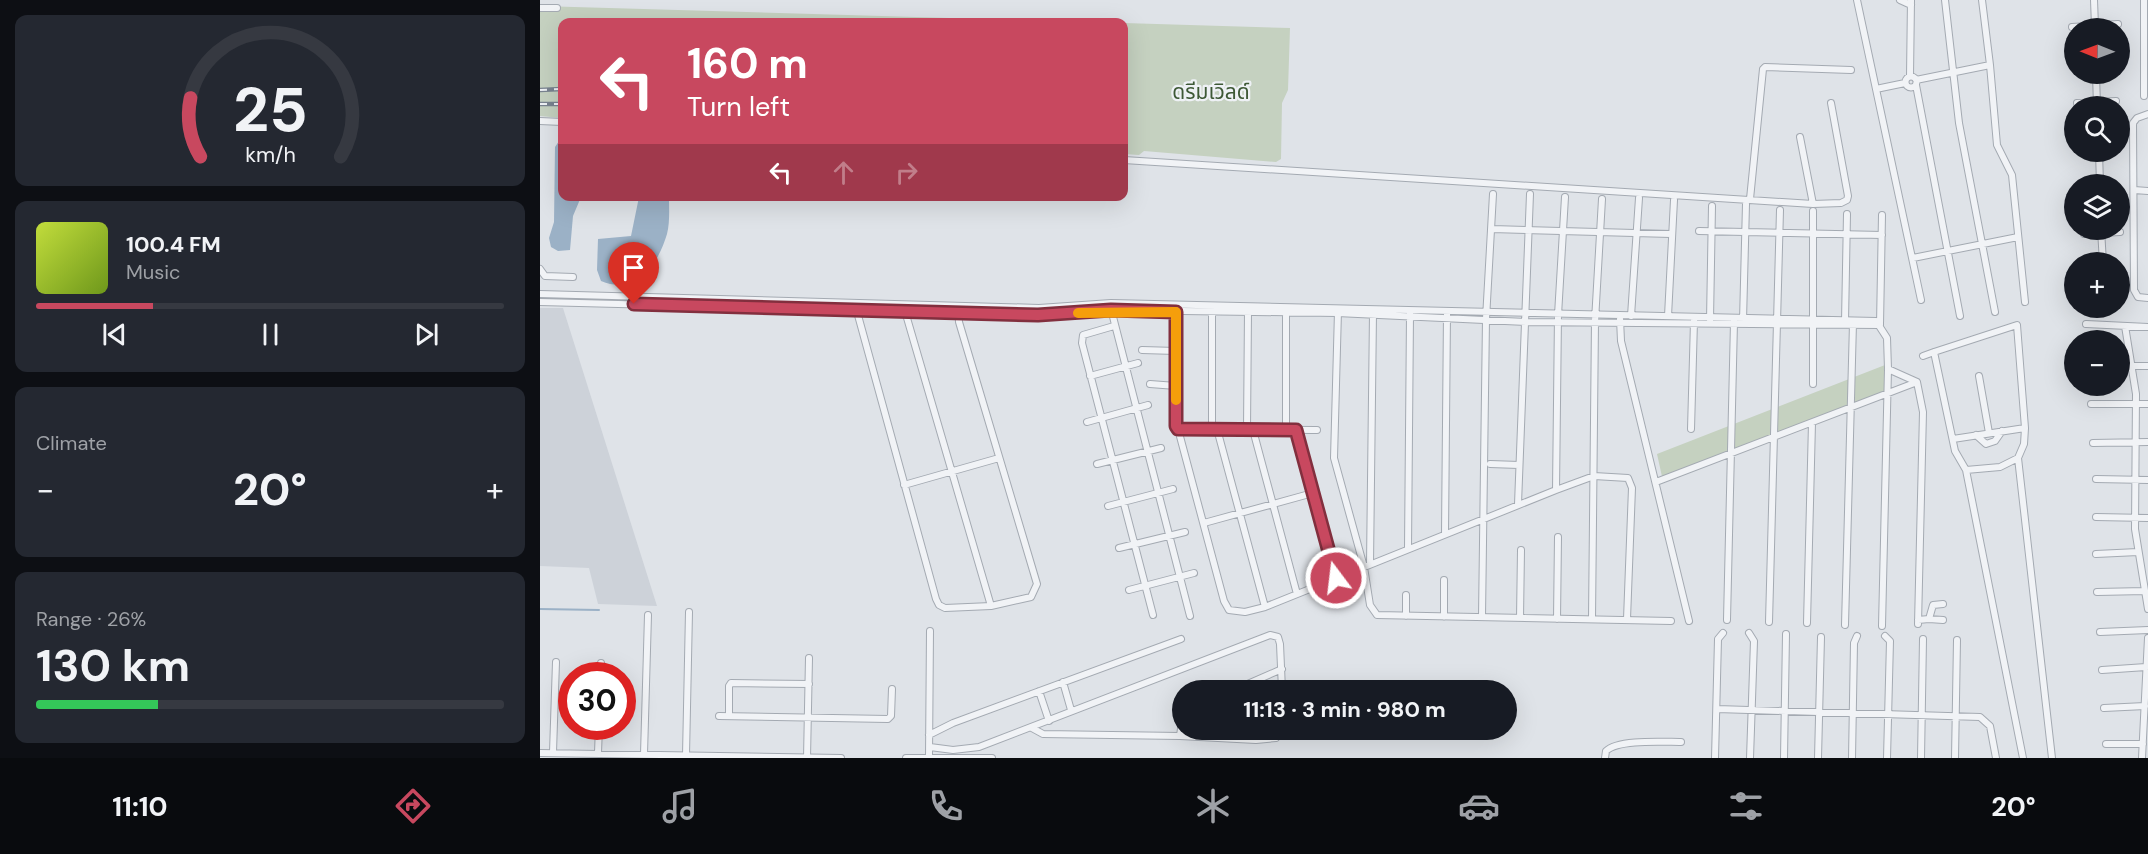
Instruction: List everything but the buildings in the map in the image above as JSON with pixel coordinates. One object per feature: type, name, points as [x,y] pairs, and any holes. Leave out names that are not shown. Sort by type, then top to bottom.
[{"type":"street","points":[[1857,0],[1921,300]]},
{"type":"street","points":[[1900,0],[1911,2],[1914,80],[1960,316]]},
{"type":"street","points":[[1945,0],[1952,72],[1995,312]]},
{"type":"street","points":[[1982,0],[1997,145],[2012,175],[2025,302]]},
{"type":"street","points":[[2094,0],[2095,18]]},
{"type":"street","points":[[2145,0],[2145,96]]},
{"type":"street","points":[[540,8],[557,8]]},
{"type":"street","points":[[1876,89],[1990,65]]},
{"type":"street","points":[[1743,321],[1745,232],[1762,69],[1766,67],[1851,70]]},
{"type":"street","points":[[1905,83],[1912,87],[1914,80]]},
{"type":"street","points":[[1128,160],[1748,201],[1813,208],[1847,200],[1831,103]]},
{"type":"street","points":[[2148,114],[2137,118],[2133,123],[2134,290],[2138,297],[2148,298]]},
{"type":"street","points":[[540,121],[558,122]]},
{"type":"street","points":[[1800,137],[1813,208],[1815,323],[1813,384]]},
{"type":"street","points":[[2134,190],[2148,190]]},
{"type":"street","points":[[1482,617],[1486,316],[1494,194]]},
{"type":"street","points":[[1518,504],[1530,194]]},
{"type":"street","points":[[1556,489],[1558,318],[1565,197]]},
{"type":"street","points":[[1631,316],[1639,198]]},
{"type":"street","points":[[1592,619],[1596,318],[1602,199]]},
{"type":"street","points":[[1668,316],[1674,200]]},
{"type":"street","points":[[1710,320],[1712,206]]},
{"type":"street","points":[[1769,622],[1780,210]]},
{"type":"street","points":[[1845,625],[1850,408],[1846,214]]},
{"type":"street","points":[[1882,215],[1880,325],[1887,338],[1888,369],[1882,626]]},
{"type":"street","points":[[1492,230],[1636,231],[1671,234]]},
{"type":"street","points":[[1699,231],[1882,235]]},
{"type":"street","points":[[1913,258],[2018,237]]},
{"type":"street","points":[[540,269],[545,276],[573,277]]},
{"type":"street","points":[[540,294],[567,299]]},
{"type":"street","points":[[540,302],[567,299],[856,310],[906,307]]},
{"type":"street","points":[[811,301],[811,309]]},
{"type":"street","points":[[656,302],[855,302],[1038,315],[1111,307],[1286,311],[1339,308],[1410,314],[1486,316],[1527,314],[1558,318]]},
{"type":"street","points":[[855,302],[939,605],[945,608],[991,606],[1032,597],[1037,584],[999,458],[958,308]]},
{"type":"street","points":[[906,307],[991,606]]},
{"type":"street","points":[[1111,307],[1190,616]]},
{"type":"street","points":[[1339,308],[1334,458],[1367,566]]},
{"type":"street","points":[[1176,309],[1175,422],[1229,610],[1245,612],[1264,607],[1518,504],[1594,476],[1622,476],[1631,482],[1627,619]]},
{"type":"street","points":[[1212,310],[1215,429],[1264,607]]},
{"type":"street","points":[[1248,310],[1250,430],[1297,594]]},
{"type":"street","points":[[1286,311],[1286,430]]},
{"type":"street","points":[[1373,312],[1367,566],[1373,612],[1384,616],[1671,621]]},
{"type":"street","points":[[1408,549],[1410,314]]},
{"type":"street","points":[[1445,534],[1447,315]]},
{"type":"street","points":[[1486,316],[1526,322],[1558,318],[1596,318],[1880,325]]},
{"type":"street","points":[[1620,319],[1631,316],[1668,316],[1694,320]]},
{"type":"street","points":[[1620,319],[1621,341],[1689,621]]},
{"type":"street","points":[[1691,429],[1694,320]]},
{"type":"street","points":[[1727,620],[1734,321]]},
{"type":"street","points":[[2086,324],[2148,327]]},
{"type":"street","points":[[1923,356],[2017,325],[2025,428],[2024,444],[2018,458],[2052,758]]},
{"type":"street","points":[[1114,326],[1082,338],[1153,615]]},
{"type":"street","points":[[2125,326],[2136,403],[2135,517],[2138,552],[2148,609]]},
{"type":"street","points":[[1142,350],[1176,351]]},
{"type":"street","points":[[1934,352],[1955,451],[1966,471],[2023,758]]},
{"type":"street","points":[[1090,376],[1138,363]]},
{"type":"street","points":[[2131,366],[2148,366]]},
{"type":"street","points":[[1888,369],[1917,382]]},
{"type":"street","points":[[1979,376],[1989,433]]},
{"type":"street","points":[[1656,482],[1917,382]]},
{"type":"street","points":[[1917,382],[1923,412],[1918,622],[1929,619],[1943,620]]},
{"type":"street","points":[[1150,384],[1176,386]]},
{"type":"street","points":[[2091,404],[2148,404]]},
{"type":"street","points":[[1088,422],[1148,405]]},
{"type":"street","points":[[1808,623],[1812,423]]},
{"type":"street","points":[[1953,439],[2025,428]]},
{"type":"street","points":[[1178,429],[1317,430]]},
{"type":"street","points":[[1296,430],[1336,578]]},
{"type":"street","points":[[1976,435],[1986,444],[1995,441],[2002,431]]},
{"type":"street","points":[[2093,443],[2148,442]]},
{"type":"street","points":[[1097,464],[1161,448]]},
{"type":"street","points":[[904,485],[999,458]]},
{"type":"street","points":[[1966,471],[2000,467],[2018,458]]},
{"type":"street","points":[[1490,464],[1519,465]]},
{"type":"street","points":[[2096,479],[2148,480]]},
{"type":"street","points":[[1108,506],[1173,489]]},
{"type":"street","points":[[1204,523],[1313,493]]},
{"type":"street","points":[[2096,517],[2148,518]]},
{"type":"street","points":[[1119,548],[1185,532]]},
{"type":"street","points":[[1557,619],[1558,537]]},
{"type":"street","points":[[1520,618],[1521,550]]},
{"type":"street","points":[[2096,554],[2138,552]]},
{"type":"street","points":[[1129,590],[1194,573]]},
{"type":"street","points":[[1444,580],[1444,616]]},
{"type":"street","points":[[2097,592],[2145,591]]},
{"type":"street","points":[[1406,595],[1406,616]]},
{"type":"street","points":[[1929,619],[1933,605],[1943,604]]},
{"type":"street","points":[[686,755],[689,612]]},
{"type":"street","points":[[644,754],[648,615]]},
{"type":"street","points":[[2100,632],[2148,630]]},
{"type":"street","points":[[929,756],[930,631]]},
{"type":"street","points":[[1716,758],[1718,639],[1723,633]]},
{"type":"street","points":[[1749,633],[1754,642],[1750,758]]},
{"type":"street","points":[[1784,758],[1786,634]]},
{"type":"street","points":[[930,747],[952,750],[973,748],[1032,728],[1071,710],[1270,636],[1278,637],[1282,680]]},
{"type":"street","points":[[1852,758],[1854,643],[1857,636]]},
{"type":"street","points":[[1885,636],[1890,641],[1887,758]]},
{"type":"street","points":[[1818,758],[1821,637]]},
{"type":"street","points":[[2142,758],[2148,638]]},
{"type":"street","points":[[929,735],[1039,691],[1180,639]]},
{"type":"street","points":[[1921,758],[1923,639]]},
{"type":"street","points":[[1955,758],[1957,640]]},
{"type":"street","points":[[807,758],[809,658]]},
{"type":"street","points":[[553,752],[556,662]]},
{"type":"street","points":[[2102,670],[2146,667]]},
{"type":"street","points":[[1257,680],[1282,669]]},
{"type":"street","points":[[1063,682],[1071,710]]},
{"type":"street","points":[[729,716],[729,686],[731,683],[809,684]]},
{"type":"street","points":[[719,716],[888,719],[891,716],[892,689]]},
{"type":"street","points":[[1039,691],[1049,721]]},
{"type":"street","points":[[2104,708],[2145,706]]},
{"type":"street","points":[[1717,709],[1980,717],[1987,721],[1996,758]]},
{"type":"street","points":[[1032,728],[1043,734],[1172,736]]},
{"type":"street","points":[[598,740],[598,753]]},
{"type":"street","points":[[1605,758],[1606,751],[1613,746],[1681,742]]},
{"type":"street","points":[[2106,744],[2143,744]]},
{"type":"street","points":[[540,753],[841,758]]},
{"type":"street","points":[[906,758],[929,756],[992,758]]},
{"type":"shaded area","points":[[540,308],[563,308],[657,606],[598,604],[589,568],[540,566]]},
{"type":"green space","points":[[540,6],[953,18],[558,18],[558,118],[540,116]]},
{"type":"green space","name":"ดรีมเวิลด์","points":[[1128,23],[1290,28],[1288,90],[1282,103],[1281,159],[1276,162],[1144,151],[1139,155],[1128,154]]},
{"type":"green space","points":[[1885,365],[1886,397],[1663,481],[1657,454]]},
{"type":"water","points":[[558,142],[558,201],[579,201],[573,216],[570,250],[558,251],[551,247],[549,238],[554,222],[555,147]]},
{"type":"water","points":[[638,201],[669,201],[667,234],[652,266],[635,281],[625,284],[614,285],[601,281],[597,270],[598,239],[631,236]]},
{"type":"waterway","points":[[540,609],[599,610]]},
{"type":"railway","points":[[540,90],[558,89]]},
{"type":"railway","points":[[540,104],[558,104]]},
{"type":"slow traffic","points":[[1078,313],[1111,310],[1176,312],[1176,400]]},
{"type":"route","points":[[634,304],[1038,315],[1111,310],[1176,312],[1176,426],[1178,429],[1296,430],[1336,578]]}]
